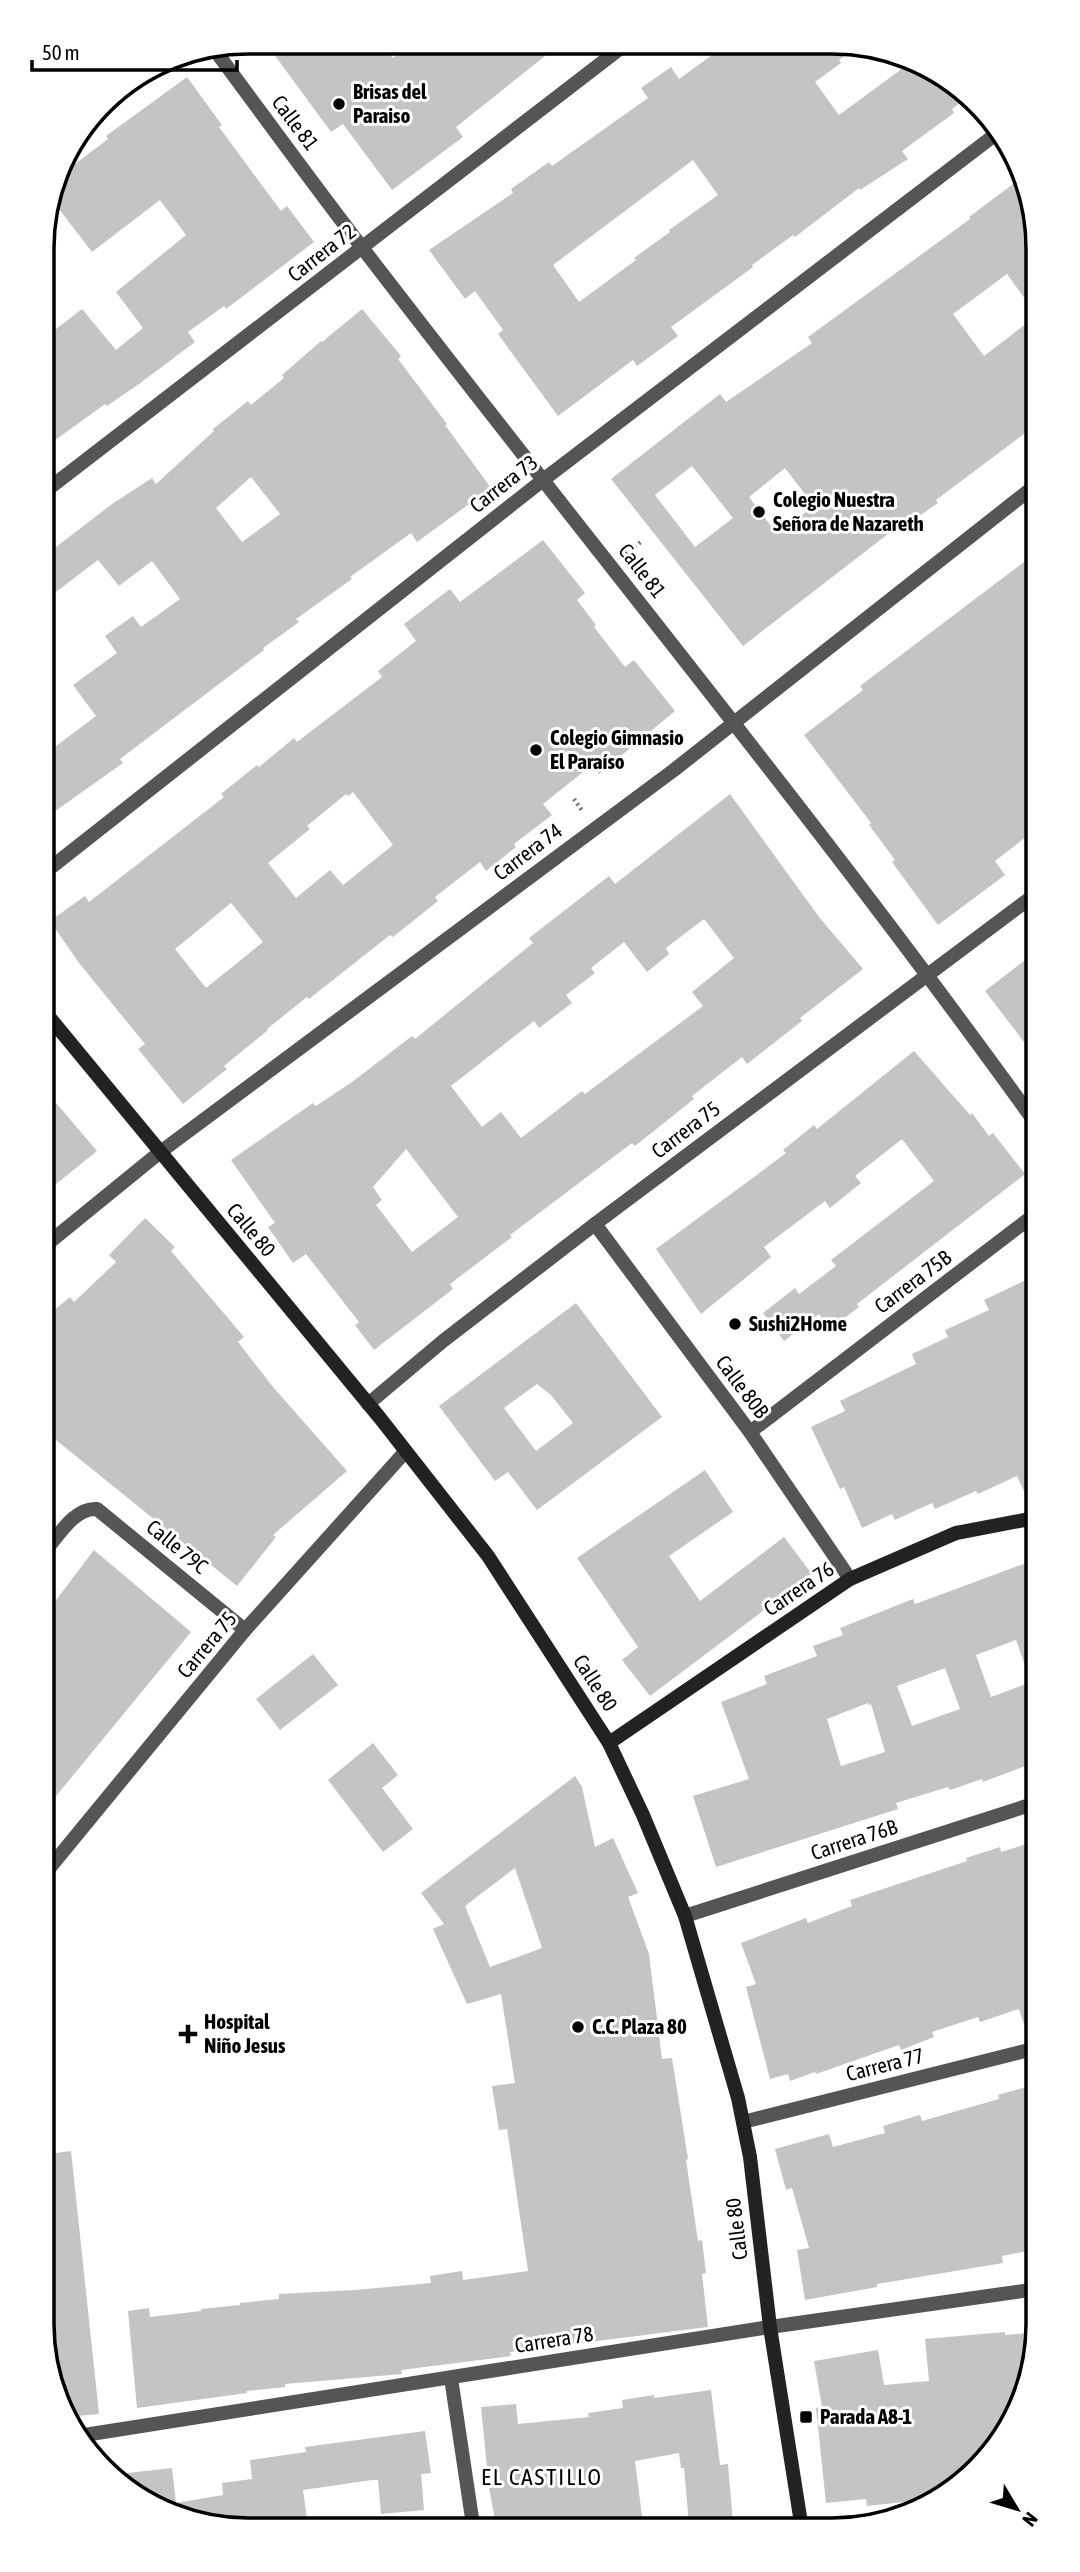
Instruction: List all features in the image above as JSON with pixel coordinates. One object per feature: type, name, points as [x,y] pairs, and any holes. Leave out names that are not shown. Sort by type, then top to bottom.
[{"type":"street","name":"Carrera 72","points":[[55,484],[613,54]]},
{"type":"street","name":"Calle 81","points":[[220,57],[362,248],[929,975],[1026,1109]]},
{"type":"street","name":"Carrera 73","points":[[55,865],[543,480],[991,138]]},
{"type":"street","name":"Carrera 74","points":[[55,1238],[159,1153],[664,777],[1026,493]]},
{"type":"street","name":"Carrera 75","points":[[368,1404],[443,1341],[595,1224],[1026,902]]},
{"type":"street","name":"Calle 80","points":[[55,1024],[368,1404],[488,1556],[609,1743],[654,1839],[685,1916],[743,2122],[750,2157],[770,2327],[801,2518]]},
{"type":"street","name":"Carrera 75B","points":[[750,1432],[1026,1221]]},
{"type":"street","name":"Calle 80B","points":[[595,1224],[750,1432],[850,1579]]},
{"type":"street","name":"Carrera 75","points":[[54,1862],[246,1630],[405,1452]]},
{"type":"street","name":"Calle 79C","points":[[54,1541],[79,1513],[90,1508],[97,1509],[246,1630]]},
{"type":"street","name":"Carrera 76","points":[[609,1743],[850,1579],[956,1533],[1025,1520]]},
{"type":"street","name":"Carrera 76B","points":[[685,1916],[1025,1806]]},
{"type":"street","name":"Carrera 77","points":[[743,2122],[1025,2051]]},
{"type":"street","name":"Carrera 78","points":[[89,2434],[770,2327],[1025,2291]]},
{"type":"street","points":[[450,2378],[472,2518]]},
{"type":"building","points":[[547,54],[456,127],[463,137],[392,190],[343,124],[331,132],[274,55],[391,55],[393,58],[397,55]]},
{"type":"building","points":[[713,54],[846,55],[839,60],[841,63],[815,82],[839,115],[903,68],[939,87],[960,103],[952,109],[954,113],[902,151],[908,159],[860,190],[859,188],[795,237],[793,235],[752,265],[753,267],[671,327],[678,336],[637,366],[633,360],[558,416],[498,334],[503,330],[475,291],[465,299],[429,250],[513,193],[511,189],[549,162],[552,166],[648,98],[641,88],[671,67],[679,79]],"holes":[[[693,160],[718,195],[669,230],[670,232],[634,258],[636,260],[579,302],[553,265]]]},
{"type":"building","points":[[187,77],[222,125],[219,127],[281,211],[287,206],[314,242],[226,309],[224,306],[188,332],[195,342],[139,384],[107,406],[105,404],[55,440],[55,330],[82,309],[116,350],[143,328],[116,292],[186,235],[160,200],[92,252],[59,209],[73,166],[108,139],[106,136]]},
{"type":"building","points":[[1014,183],[1024,223],[1026,300],[1007,274],[953,314],[984,356],[1026,324],[1026,433],[936,500],[938,503],[912,521],[910,517],[743,646],[611,479],[720,394],[726,402],[812,343],[808,337],[970,219],[969,217]],"holes":[[[692,466],[733,518],[695,547],[655,495]],[[785,468],[814,506],[777,534],[749,497]]]},
{"type":"building","points":[[362,309],[401,356],[398,359],[491,488],[417,542],[411,533],[350,577],[352,579],[296,619],[299,622],[263,648],[264,650],[120,759],[123,763],[55,811],[55,747],[96,716],[73,685],[117,653],[105,636],[133,616],[141,627],[180,599],[152,561],[119,586],[98,560],[55,593],[55,548],[112,504],[152,478],[156,484],[214,431],[213,429],[248,401],[251,405],[284,378],[282,375]],"holes":[[[251,477],[280,514],[242,542],[216,508]]]},
{"type":"building","points":[[543,540],[585,593],[577,600],[596,625],[594,627],[625,667],[634,660],[675,711],[599,774],[592,765],[543,804],[552,815],[514,844],[516,847],[486,871],[480,862],[435,897],[438,901],[393,937],[390,935],[267,1029],[224,1066],[227,1069],[183,1104],[138,1049],[145,1044],[79,963],[55,928],[55,918],[85,896],[89,902],[224,797],[221,794],[257,765],[259,767],[294,738],[297,742],[382,677],[378,671],[416,641],[404,624],[450,589],[460,602]],"holes":[[[353,792],[393,845],[343,885],[330,870],[296,898],[268,863],[310,829],[307,826],[346,794],[348,796]],[[231,903],[263,942],[206,988],[175,949]]]},
{"type":"building","points":[[1026,561],[1026,837],[995,861],[1005,875],[938,925],[892,862],[895,860],[869,825],[871,823],[804,735],[863,690],[860,686]]},
{"type":"building","points":[[730,794],[819,917],[863,969],[747,1064],[742,1057],[635,1146],[632,1143],[510,1235],[512,1237],[450,1284],[453,1289],[374,1350],[355,1325],[359,1322],[306,1254],[293,1263],[268,1227],[275,1223],[231,1160],[313,1103],[316,1106],[352,1082],[412,1036],[415,1039],[533,943],[529,938],[609,876],[615,884]],"holes":[[[704,919],[734,958],[692,992],[703,1006],[585,1094],[582,1091],[521,1138],[501,1112],[482,1127],[451,1086],[534,1021],[539,1028],[572,1003],[566,995],[595,973],[591,968],[624,942],[647,972],[669,954],[666,948]],[[406,1149],[458,1217],[412,1252],[376,1205],[382,1200],[373,1187]]]},
{"type":"building","points":[[1026,960],[1026,1044],[985,991]]},
{"type":"building","points":[[914,1051],[970,1115],[972,1113],[989,1136],[993,1133],[1025,1174],[857,1304],[859,1307],[830,1329],[819,1314],[784,1341],[763,1313],[795,1288],[799,1294],[836,1266],[831,1260],[934,1181],[902,1139],[855,1176],[861,1183],[830,1208],[825,1201],[764,1247],[771,1257],[701,1314],[656,1249],[786,1153],[783,1150],[814,1125],[817,1129]]},
{"type":"building","points":[[55,1101],[97,1151],[55,1185]]},
{"type":"building","points":[[145,1218],[175,1247],[171,1251],[244,1337],[238,1342],[273,1387],[347,1471],[273,1535],[276,1537],[237,1586],[54,1439],[54,1310],[70,1297],[74,1302],[116,1262],[109,1255]]},
{"type":"building","points":[[1026,1280],[1025,1494],[1017,1476],[978,1494],[976,1491],[935,1509],[932,1503],[895,1520],[892,1514],[862,1528],[844,1487],[840,1489],[811,1427],[845,1411],[840,1401],[916,1364],[912,1354],[948,1337],[945,1330],[989,1310],[984,1300]]},
{"type":"building","points":[[576,1303],[662,1417],[537,1510],[508,1472],[495,1481],[439,1406]],"holes":[[[537,1384],[551,1395],[573,1423],[536,1451],[504,1408]]]},
{"type":"building","points":[[705,1470],[733,1512],[669,1556],[700,1601],[784,1537],[812,1574],[650,1696],[622,1660],[638,1647],[577,1558]]},
{"type":"building","points":[[94,1550],[191,1632],[54,1798],[54,1602]]},
{"type":"building","points":[[1025,1563],[1025,1666],[1016,1640],[976,1655],[991,1697],[1025,1684],[1025,1766],[983,1782],[982,1779],[950,1790],[948,1787],[896,1803],[898,1809],[716,1867],[693,1796],[749,1779],[721,1702],[767,1684],[764,1676],[817,1656],[813,1646],[843,1635],[840,1628],[913,1599],[915,1604]],"holes":[[[945,1668],[960,1709],[912,1726],[897,1686]],[[871,1704],[885,1752],[841,1766],[827,1719]]]},
{"type":"building","points":[[313,1654],[338,1685],[280,1730],[256,1699]]},
{"type":"building","points":[[373,1743],[398,1775],[382,1788],[413,1829],[383,1852],[328,1780]]},
{"type":"building","points":[[575,1776],[582,1787],[595,1847],[613,1838],[638,1893],[628,1897],[649,1954],[662,2059],[672,2058],[698,2241],[702,2240],[706,2273],[702,2274],[708,2327],[510,2352],[511,2356],[401,2370],[402,2374],[285,2384],[285,2387],[137,2408],[128,2311],[149,2308],[150,2317],[279,2299],[279,2294],[431,2283],[430,2276],[462,2271],[463,2280],[528,2271],[507,2129],[499,2130],[492,2086],[515,2083],[501,1994],[467,2004],[433,1929],[444,1924],[421,1893]],"holes":[[[515,1868],[542,1948],[490,1967],[465,1906]]]},
{"type":"building","points":[[1025,1844],[1025,2028],[1019,2009],[980,2022],[978,2017],[932,2032],[934,2037],[901,2050],[899,2045],[790,2081],[788,2074],[770,2079],[746,1987],[756,1984],[741,1943],[806,1918],[808,1923],[852,1906],[850,1900],[967,1861],[966,1858],[1000,1847],[1001,1852]]},
{"type":"building","points":[[1025,2087],[1025,2251],[1002,2256],[1003,2263],[877,2284],[877,2287],[805,2300],[797,2250],[809,2248],[792,2188],[786,2190],[775,2149],[829,2134],[833,2147],[885,2133],[883,2126],[920,2115],[922,2121],[999,2099],[998,2095]]},
{"type":"building","points":[[71,2151],[99,2414],[78,2416],[61,2374],[56,2349],[54,2153]]},
{"type":"building","points":[[1005,2332],[1005,2335],[1025,2333],[1019,2374],[1006,2409],[993,2431],[978,2452],[960,2470],[910,2501],[867,2506],[866,2499],[826,2503],[816,2408],[822,2407],[814,2361],[878,2350],[884,2385],[929,2381],[925,2339]]},
{"type":"building","points":[[711,2390],[720,2465],[728,2464],[732,2518],[688,2518],[684,2468],[681,2468],[679,2453],[635,2461],[642,2518],[495,2518],[481,2407],[516,2404],[518,2424],[589,2417],[588,2413],[623,2408],[622,2400],[654,2395],[654,2398]]},
{"type":"building","points":[[425,2431],[431,2473],[421,2474],[424,2510],[381,2514],[378,2480],[372,2480],[303,2490],[307,2518],[223,2516],[186,2507],[163,2498],[125,2473],[172,2468],[176,2503],[223,2495],[222,2483],[252,2479],[250,2460],[306,2452],[305,2447]]},
{"type":"place","name":"Brisas del Paraiso","points":[[339,104]]},
{"type":"place","name":"Colegio Nuestra Señora de Nazareth","points":[[759,512]]},
{"type":"place","name":"Colegio Gimnasio El Paraíso","points":[[536,750]]},
{"type":"place","name":"Sushi2Home","points":[[735,1324]]},
{"type":"place","name":"C.C. Plaza 80","points":[[578,2027]]},
{"type":"place","name":"Hospital Niño Jesus","points":[[188,2034]]},
{"type":"place","name":"Parada A8-1","points":[[806,2417]]},
{"type":"district","name":"EL CASTILLO","points":[[542,2477]]}]
